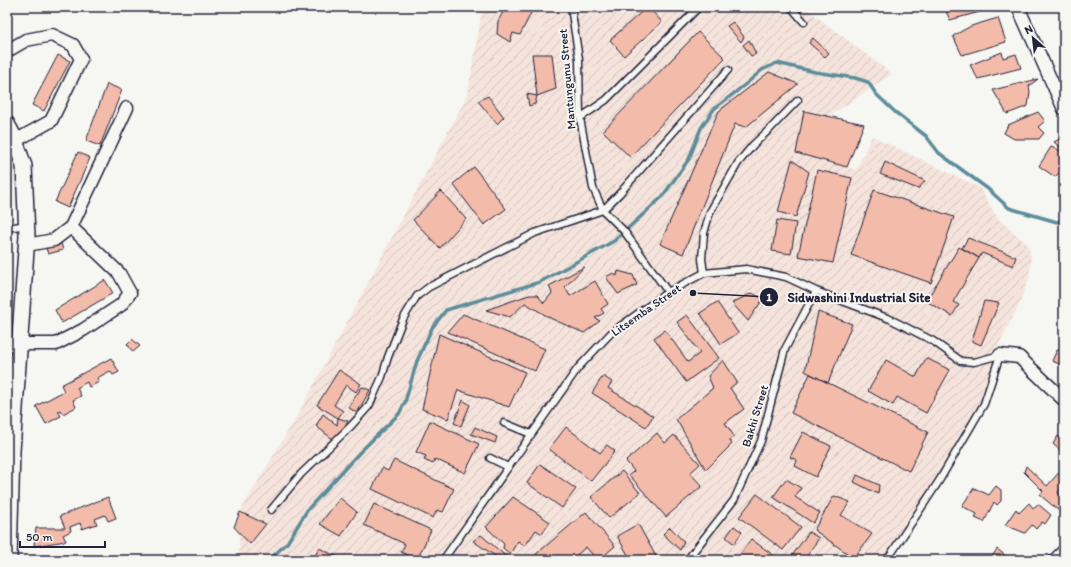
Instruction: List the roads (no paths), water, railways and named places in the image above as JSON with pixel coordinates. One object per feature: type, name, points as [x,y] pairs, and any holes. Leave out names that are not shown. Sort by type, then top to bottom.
[{"type":"street","points":[[1018,7],[1064,109]]},
{"type":"street","points":[[7,51],[26,40],[52,35],[73,45],[81,59],[51,121],[10,135],[24,166],[27,244],[13,344],[9,451],[9,560]]},
{"type":"street","points":[[27,244],[54,240],[71,227],[127,108]]},
{"type":"street","points":[[13,344],[56,344],[84,330],[121,305],[130,292],[119,273],[71,227]]},
{"type":"street","name":"Litsemba Street","points":[[1000,354],[1018,357],[1064,400]]},
{"type":"street","points":[[1055,560],[1064,550]]},
{"type":"lane","name":"Mantungunu Street","points":[[571,7],[579,59],[580,118],[593,188],[603,210],[624,231],[668,292]]},
{"type":"lane","points":[[580,118],[606,100],[699,7]]},
{"type":"lane","points":[[791,7],[804,22]]},
{"type":"lane","points":[[271,510],[301,474],[370,406],[382,378],[388,357],[403,319],[417,296],[429,287],[535,233],[603,210],[619,194],[728,70]]},
{"type":"lane","points":[[704,273],[702,259],[704,233],[710,212],[738,163],[753,145],[798,100]]},
{"type":"lane","points":[[7,228],[27,226]]},
{"type":"lane","name":"Litsemba Street","points":[[444,558],[578,368],[611,333],[668,292],[704,273],[746,269],[786,277],[816,291],[890,320],[933,341],[961,361],[974,362],[1000,354]]},
{"type":"lane","name":"Bakhi Street","points":[[687,560],[734,500],[760,441],[785,349],[816,291]]},
{"type":"lane","points":[[887,560],[939,481],[984,404],[1000,354]]},
{"type":"lane","points":[[504,423],[531,434]]},
{"type":"lane","points":[[490,458],[508,467]]},
{"type":"lane","points":[[444,558],[451,560]]},
{"type":"waterway","points":[[269,560],[287,543],[308,509],[360,452],[399,414],[405,402],[417,361],[432,328],[446,310],[540,282],[614,241],[662,197],[689,159],[701,128],[714,109],[762,70],[777,63],[815,72],[855,78],[868,82],[876,94],[895,112],[926,136],[939,153],[988,189],[1009,208],[1057,222],[1064,219]]},
{"type":"place","name":"Sidwashini Industrial Site","points":[[693,293]]}]
